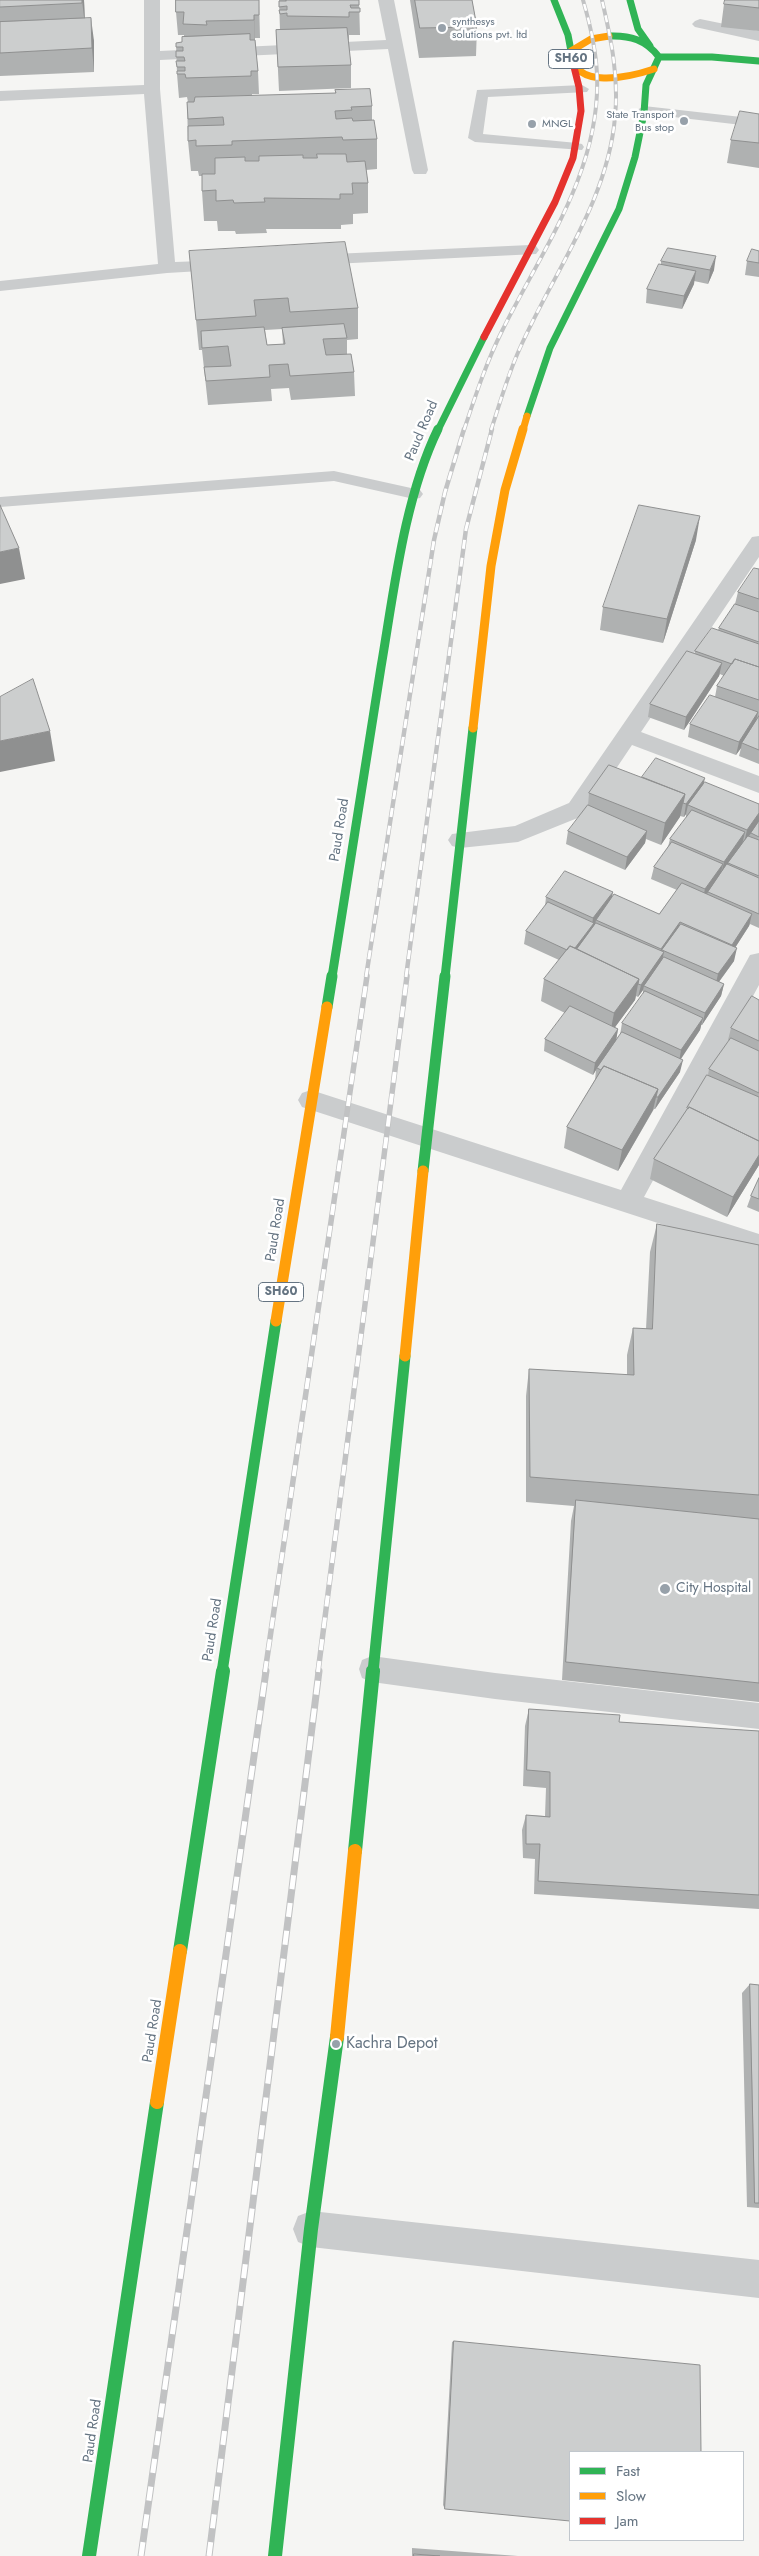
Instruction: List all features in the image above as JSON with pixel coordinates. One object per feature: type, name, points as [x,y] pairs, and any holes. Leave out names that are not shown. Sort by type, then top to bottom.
[{"type":"main road","name":"SH60","points":[[554,0],[568,35],[573,64],[591,75],[612,79],[633,78],[654,69]]},
{"type":"main road","name":"SH60","points":[[630,0],[638,29],[659,57]]},
{"type":"main road","name":"SH60","points":[[571,51],[586,40],[599,37],[627,37],[650,46]]},
{"type":"main road","points":[[275,2556],[311,2229],[336,2044],[372,1669],[427,1135],[491,566],[504,490],[527,414],[550,348],[619,209],[635,157],[644,110],[646,85],[659,57],[712,57],[759,61]]},
{"type":"main road","name":"Paud Road","points":[[89,2556],[252,1473],[393,594],[414,494],[429,448],[450,403],[561,192],[577,147],[581,126],[582,89],[580,78],[573,64]]},
{"type":"street","points":[[152,0],[152,89],[167,268]]},
{"type":"street","points":[[386,0],[420,170]]},
{"type":"street","points":[[700,24],[759,36]]},
{"type":"street","points":[[152,56],[395,44]]},
{"type":"street","points":[[0,96],[152,89]]},
{"type":"street","points":[[294,261],[530,250]]},
{"type":"street","points":[[0,286],[167,268],[246,264]]},
{"type":"street","points":[[460,840],[518,834],[577,809],[628,735],[705,638],[759,542]]},
{"type":"street","points":[[628,735],[759,785]]},
{"type":"street","points":[[627,1204],[759,962]]},
{"type":"street","points":[[311,1100],[427,1135],[627,1204],[759,1245]]},
{"type":"street","points":[[311,2229],[759,2279]]},
{"type":"lane","points":[[577,147],[475,138],[482,93],[582,89]]},
{"type":"lane","points":[[644,110],[759,123]]},
{"type":"lane","points":[[0,502],[334,476],[414,494]]},
{"type":"lane","points":[[372,1669],[495,1686],[759,1716]]},
{"type":"building","points":[[0,0],[82,0],[82,3],[0,7]]},
{"type":"building","points":[[176,0],[259,0],[259,15],[254,15],[254,20],[206,21],[207,25],[183,24],[184,12],[176,12]]},
{"type":"building","points":[[359,0],[359,5],[350,5],[351,8],[360,8],[360,12],[349,12],[349,17],[287,16],[287,13],[280,14],[279,10],[287,10],[287,6],[279,7],[279,1]]},
{"type":"building","points":[[415,0],[472,0],[477,27],[420,28]]},
{"type":"building","points":[[725,0],[759,0],[759,8],[724,4]]},
{"type":"building","points":[[91,18],[92,48],[0,53],[0,22]]},
{"type":"building","points":[[347,28],[351,65],[278,67],[276,30]]},
{"type":"building","points":[[250,34],[250,40],[255,40],[258,71],[251,71],[251,76],[186,78],[185,74],[177,74],[177,71],[185,71],[185,67],[177,67],[176,61],[185,61],[184,57],[176,57],[176,51],[183,51],[183,47],[176,47],[176,43],[182,42],[182,37]]},
{"type":"building","points":[[370,89],[372,106],[351,107],[352,110],[335,111],[336,119],[352,118],[353,121],[374,120],[377,139],[343,140],[342,137],[232,141],[232,145],[196,146],[196,140],[188,141],[188,126],[224,125],[223,117],[188,119],[187,102],[194,102],[195,97],[336,93],[335,90]]},
{"type":"building","points":[[740,111],[759,114],[759,143],[731,140]]},
{"type":"building","points":[[317,154],[346,154],[347,162],[365,161],[368,183],[352,183],[353,194],[340,194],[340,199],[264,198],[265,202],[234,203],[233,200],[216,201],[216,190],[202,191],[202,174],[215,174],[215,158],[245,157],[245,161],[259,161],[259,156],[303,155],[303,158],[317,158]]},
{"type":"building","points":[[345,242],[358,308],[290,312],[288,298],[254,300],[256,316],[196,320],[189,251]]},
{"type":"building","points":[[668,248],[716,256],[710,270],[661,261]]},
{"type":"building","points":[[752,249],[759,251],[759,263],[747,261]]},
{"type":"building","points":[[659,264],[696,271],[684,296],[647,289]]},
{"type":"building","points":[[344,324],[347,338],[323,339],[326,355],[351,354],[354,372],[290,376],[288,364],[269,365],[270,377],[206,381],[204,367],[231,366],[228,346],[202,348],[201,331],[264,327],[267,345],[285,344],[282,328]]},
{"type":"building","points":[[0,505],[19,548],[0,552]]},
{"type":"building","points":[[639,505],[700,516],[667,619],[603,607]]},
{"type":"building","points":[[754,568],[759,569],[759,599],[738,592]]},
{"type":"building","points":[[735,604],[759,612],[759,642],[719,628]]},
{"type":"building","points":[[712,628],[759,644],[759,667],[735,659],[732,664],[695,651]]},
{"type":"building","points":[[687,651],[722,663],[686,717],[650,704]]},
{"type":"building","points":[[735,659],[759,667],[759,700],[717,686]]},
{"type":"building","points":[[33,679],[50,731],[0,741],[0,697]]},
{"type":"building","points":[[710,695],[758,712],[739,742],[690,724]]},
{"type":"building","points":[[759,716],[759,750],[742,743]]},
{"type":"building","points":[[656,758],[705,778],[686,804],[683,803],[685,794],[642,777]]},
{"type":"building","points":[[609,765],[685,794],[665,823],[589,793]]},
{"type":"building","points":[[705,782],[759,804],[759,813],[747,830],[688,805]]},
{"type":"building","points":[[588,805],[647,831],[627,857],[568,831]]},
{"type":"building","points":[[692,810],[745,832],[724,862],[670,839]]},
{"type":"building","points":[[759,821],[759,837],[751,833]]},
{"type":"building","points":[[748,836],[759,840],[759,876],[728,863]]},
{"type":"building","points":[[672,842],[723,864],[705,889],[654,867]]},
{"type":"building","points":[[727,864],[759,878],[759,914],[708,892]]},
{"type":"building","points":[[565,871],[613,892],[593,918],[546,897]]},
{"type":"building","points":[[682,883],[752,914],[732,945],[680,922],[661,949],[596,920],[614,894],[659,914]]},
{"type":"building","points":[[548,902],[594,923],[575,948],[570,946],[567,950],[526,931]]},
{"type":"building","points":[[596,923],[664,952],[641,985],[638,984],[639,979],[577,949]]},
{"type":"building","points":[[681,924],[737,948],[718,974],[662,950]]},
{"type":"building","points":[[570,946],[639,979],[614,1013],[544,979]]},
{"type":"building","points":[[664,957],[724,984],[705,1013],[644,986]]},
{"type":"building","points":[[645,991],[703,1018],[681,1050],[622,1023]]},
{"type":"building","points":[[752,996],[759,1000],[759,1041],[731,1028]]},
{"type":"building","points":[[570,1006],[618,1029],[595,1063],[545,1039]]},
{"type":"building","points":[[622,1032],[683,1060],[658,1097],[656,1097],[658,1089],[604,1066],[601,1070],[597,1068]]},
{"type":"building","points":[[731,1038],[759,1051],[759,1093],[709,1069]]},
{"type":"building","points":[[604,1066],[658,1089],[622,1150],[567,1127]]},
{"type":"building","points":[[707,1075],[759,1097],[759,1141],[689,1107],[687,1108]]},
{"type":"building","points":[[689,1107],[759,1141],[759,1155],[733,1197],[654,1159]]},
{"type":"building","points":[[759,1178],[759,1199],[751,1196]]},
{"type":"building","points":[[657,1224],[759,1245],[759,1495],[530,1477],[529,1369],[634,1375],[633,1328],[652,1329]]},
{"type":"building","points":[[576,1500],[759,1519],[759,1683],[566,1662]]},
{"type":"building","points":[[529,1709],[620,1715],[619,1722],[759,1731],[759,1895],[538,1881],[540,1844],[526,1844],[526,1815],[550,1817],[550,1772],[527,1770]]},
{"type":"building","points":[[750,1984],[759,1985],[759,2203],[755,2203]]},
{"type":"building","points":[[454,2341],[700,2365],[701,2451],[569,2451],[569,2521],[445,2509]]},
{"type":"building","points":[[414,2554],[440,2556],[414,2556]]},
{"type":"railway","points":[[464,430],[491,355],[566,208],[589,144],[596,110],[597,75],[592,37],[583,0]]},
{"type":"railway","points":[[491,430],[508,378],[533,320],[591,207],[602,178],[610,148],[615,117],[616,87],[611,43],[602,0]]},
{"type":"railway","points":[[366,977],[434,540],[445,492],[464,429]]},
{"type":"railway","points":[[406,977],[466,529],[492,429]]},
{"type":"railway","points":[[265,1672],[367,976]]},
{"type":"railway","points":[[318,1672],[407,976]]},
{"type":"railway","points":[[141,2556],[266,1671]]},
{"type":"railway","points":[[209,2556],[319,1671]]},
{"type":"traffic: fast","points":[[554,0],[568,35],[571,51]]},
{"type":"traffic: fast","points":[[630,0],[638,29],[650,46]]},
{"type":"traffic: fast","points":[[527,416],[550,348],[619,209],[635,157],[644,113],[646,85],[659,57],[649,46],[637,39],[624,36],[609,36]]},
{"type":"traffic: fast","points":[[659,57],[712,57],[759,61]]},
{"type":"traffic: fast","points":[[327,1007],[393,595],[414,494],[429,448],[484,337]]},
{"type":"traffic: fast","points":[[423,1171],[473,728]]},
{"type":"traffic: fast","points":[[180,1951],[276,1321]]},
{"type":"traffic: fast","points":[[355,1851],[405,1356]]},
{"type":"traffic: fast","points":[[275,2556],[311,2229],[337,2037]]},
{"type":"traffic: fast","points":[[89,2556],[157,2102]]},
{"type":"traffic: slow","points":[[609,36],[591,39],[571,51],[572,62],[579,70],[598,78],[610,78],[635,75],[654,69]]},
{"type":"traffic: slow","points":[[473,728],[491,566],[505,490],[527,416]]},
{"type":"traffic: slow","points":[[276,1321],[327,1007]]},
{"type":"traffic: slow","points":[[405,1356],[423,1171]]},
{"type":"traffic: slow","points":[[337,2037],[355,1851]]},
{"type":"traffic: slow","points":[[157,2102],[180,1951]]},
{"type":"traffic: jam","points":[[484,337],[555,202],[573,158],[579,134],[581,111],[579,87],[573,63]]},
{"type":"place","name":"synthesys solutions pvt. ltd","points":[[442,28]]},
{"type":"place","name":"State Transport Bus stop","points":[[684,121]]},
{"type":"place","name":"MNGL","points":[[532,124]]},
{"type":"place","name":"City Hospital","points":[[665,1589]]},
{"type":"place","name":"Kachra Depot","points":[[336,2044]]}]
